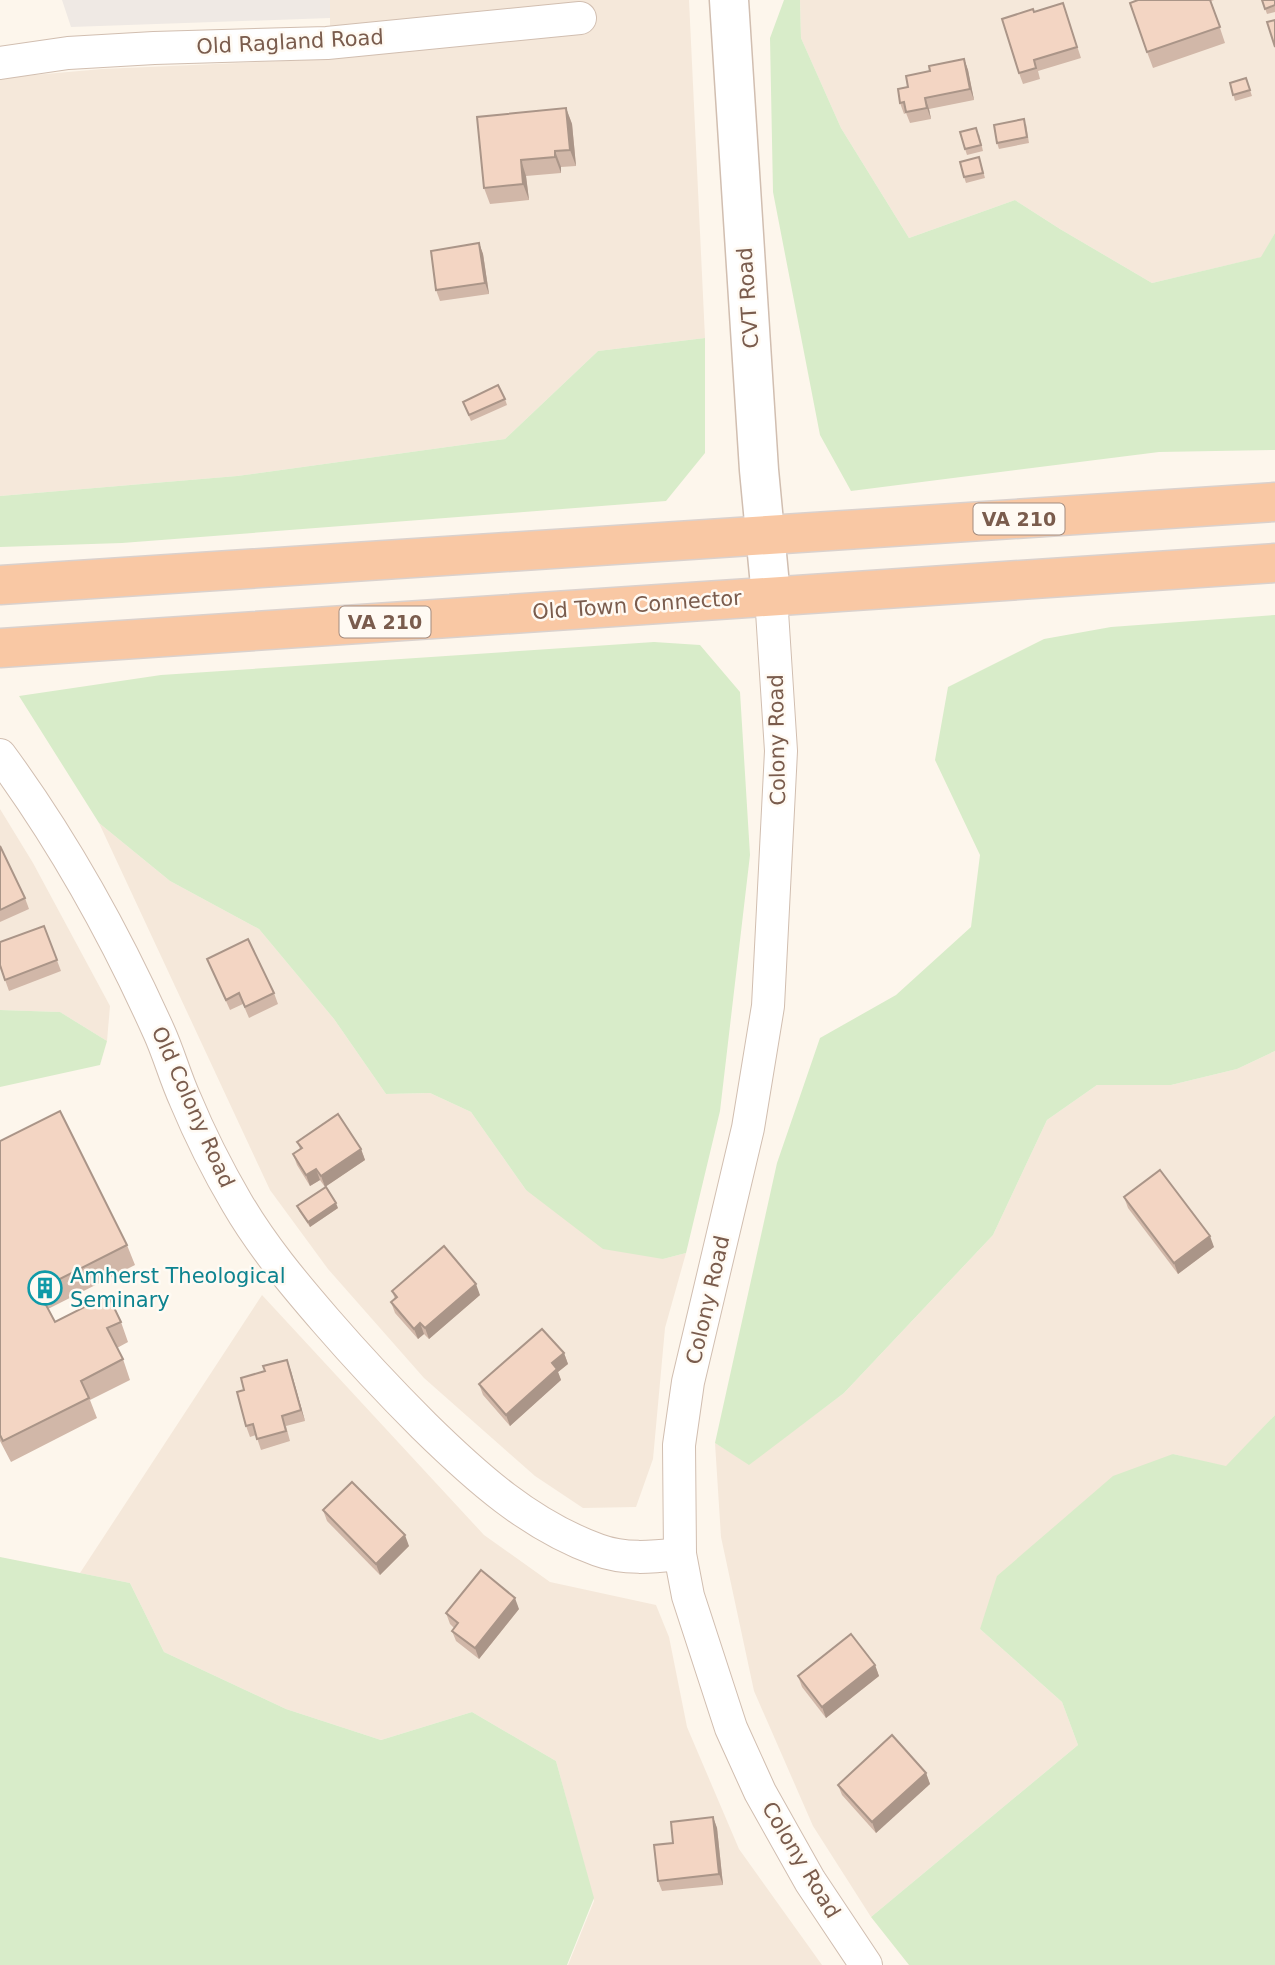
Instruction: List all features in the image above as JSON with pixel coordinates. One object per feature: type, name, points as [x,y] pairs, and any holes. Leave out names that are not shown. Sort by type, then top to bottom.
[{"type":"highway","name":"VA 210","points":[[0,585],[1275,502]]},
{"type":"highway","name":"Old Town Connector","points":[[0,648],[1275,563]]},
{"type":"street","name":"CVT Road","points":[[729,0],[764,535],[771,596]]},
{"type":"street","name":"Old Ragland Road","points":[[0,63],[68,53],[327,43],[580,18]]},
{"type":"street","name":"Colony Road","points":[[771,596],[781,751],[768,1006],[748,1128],[688,1382],[679,1445],[680,1554],[688,1596],[731,1728],[760,1792],[810,1881],[866,1965]]},
{"type":"street","name":"Old Colony Road","points":[[0,755],[72,861],[120,947],[161,1036],[204,1141],[238,1205],[281,1268],[367,1369],[466,1467],[506,1501],[551,1529],[600,1551],[640,1559],[680,1554]]},
{"type":"shaded area","points":[[62,0],[330,0],[330,18],[71,27]]},
{"type":"shaded area","points":[[330,0],[689,0],[705,338],[598,351],[505,439],[237,476],[0,496],[0,78],[102,69],[330,59]]},
{"type":"shaded area","points":[[800,0],[1275,0],[1275,233],[1262,257],[1152,283],[1015,200],[909,238],[841,128],[801,38]]},
{"type":"shaded area","points":[[0,809],[33,863],[110,1006],[107,1041],[60,1012],[0,1010]]},
{"type":"shaded area","points":[[99,823],[170,881],[259,929],[334,1019],[386,1094],[430,1093],[471,1112],[526,1190],[663,1259],[686,1253],[665,1328],[653,1459],[636,1507],[583,1508],[535,1476],[424,1378],[328,1269],[270,1190]]},
{"type":"shaded area","points":[[1275,1051],[1275,1415],[1226,1467],[1173,1454],[980,1629],[1062,1702],[1078,1745],[871,1917],[813,1826],[754,1691],[721,1537],[715,1443],[749,1464],[844,1393],[993,1235],[1047,1120],[1097,1085],[1171,1085],[1237,1069]]},
{"type":"shaded area","points":[[262,1295],[484,1535],[550,1582],[656,1605],[669,1637],[687,1727],[739,1849],[822,1965],[568,1965],[594,1901],[556,1761],[472,1712],[381,1740],[286,1709],[164,1652],[130,1583],[80,1573]]},
{"type":"green space","points":[[784,0],[800,0],[801,38],[841,128],[909,238],[1015,200],[1152,283],[1261,257],[1275,233],[1275,450],[1159,452],[851,491],[820,435],[773,192],[770,38]]},
{"type":"green space","points":[[705,338],[705,453],[666,501],[122,543],[0,547],[0,496],[237,476],[505,439],[598,351]]},
{"type":"green space","points":[[1275,615],[1275,1051],[1237,1069],[1171,1085],[1097,1085],[1047,1120],[993,1235],[844,1393],[749,1465],[715,1443],[777,1163],[820,1038],[896,995],[971,927],[980,855],[935,760],[948,687],[1044,639],[1111,627]]},
{"type":"green space","points":[[654,642],[700,645],[740,692],[750,855],[720,1111],[686,1253],[663,1259],[603,1249],[526,1190],[471,1112],[430,1093],[386,1094],[334,1019],[259,929],[170,881],[99,823],[19,696],[161,675]]},
{"type":"green space","points":[[0,1010],[60,1012],[107,1041],[100,1065],[0,1087]]},
{"type":"green space","points":[[1275,1415],[1275,1965],[909,1965],[871,1917],[1078,1745],[1062,1702],[980,1629],[997,1576],[1113,1476],[1173,1454],[1226,1466]]},
{"type":"green space","points":[[0,1557],[130,1583],[164,1652],[286,1709],[381,1740],[472,1712],[556,1761],[594,1898],[567,1965],[0,1965]]},
{"type":"building","points":[[1138,0],[1210,0],[1220,27],[1147,52],[1130,3]]},
{"type":"building","points":[[1262,0],[1275,0],[1275,5],[1265,9]]},
{"type":"building","points":[[1063,3],[1077,47],[1034,60],[1036,68],[1019,73],[1002,19]]},
{"type":"building","points":[[1275,20],[1275,47],[1267,22]]},
{"type":"building","points":[[964,59],[970,89],[925,98],[927,108],[906,112],[904,102],[900,103],[898,89],[908,87],[906,76],[930,71],[929,66]]},
{"type":"building","points":[[1246,78],[1250,90],[1233,95],[1230,83]]},
{"type":"building","points":[[566,108],[570,150],[555,151],[555,157],[521,160],[523,184],[484,188],[477,117]]},
{"type":"building","points":[[1024,119],[1027,137],[997,143],[994,125]]},
{"type":"building","points":[[976,128],[981,145],[965,149],[960,132]]},
{"type":"building","points":[[979,157],[983,173],[964,177],[960,162]]},
{"type":"building","points":[[479,243],[485,283],[436,290],[431,251]]},
{"type":"building","points":[[498,385],[505,399],[469,415],[463,402]]},
{"type":"building","points":[[0,846],[25,898],[0,910]]},
{"type":"building","points":[[44,926],[57,960],[5,980],[0,965],[0,942]]},
{"type":"building","points":[[248,939],[274,993],[245,1007],[239,993],[226,1000],[207,959]]},
{"type":"building","name":"Amherst Theological Seminary","points":[[60,1111],[127,1245],[38,1290],[55,1322],[108,1295],[121,1322],[107,1328],[123,1359],[81,1381],[89,1398],[3,1441],[0,1435],[0,1141]]},
{"type":"building","points":[[338,1114],[361,1149],[321,1176],[316,1169],[306,1175],[293,1154],[302,1148],[297,1142]]},
{"type":"building","points":[[1160,1170],[1210,1236],[1174,1263],[1124,1197]]},
{"type":"building","points":[[326,1187],[336,1203],[308,1222],[297,1206]]},
{"type":"building","points":[[444,1246],[476,1284],[425,1328],[420,1323],[414,1329],[391,1302],[397,1297],[392,1291]]},
{"type":"building","points":[[542,1329],[564,1353],[552,1363],[557,1369],[506,1415],[479,1384]]},
{"type":"building","points":[[287,1360],[301,1410],[282,1416],[286,1431],[257,1439],[253,1424],[246,1426],[237,1392],[244,1390],[241,1378],[265,1371],[263,1366]]},
{"type":"building","points":[[352,1482],[405,1535],[376,1564],[323,1510]]},
{"type":"building","points":[[481,1570],[515,1598],[475,1648],[452,1631],[458,1623],[446,1613]]},
{"type":"building","points":[[851,1634],[875,1665],[822,1707],[798,1676]]},
{"type":"building","points":[[892,1735],[926,1773],[872,1822],[838,1785]]},
{"type":"building","points":[[713,1817],[719,1874],[658,1881],[654,1845],[673,1843],[671,1822]]},
{"type":"place","name":"Amherst Theological Seminary","points":[[45,1288]]}]
